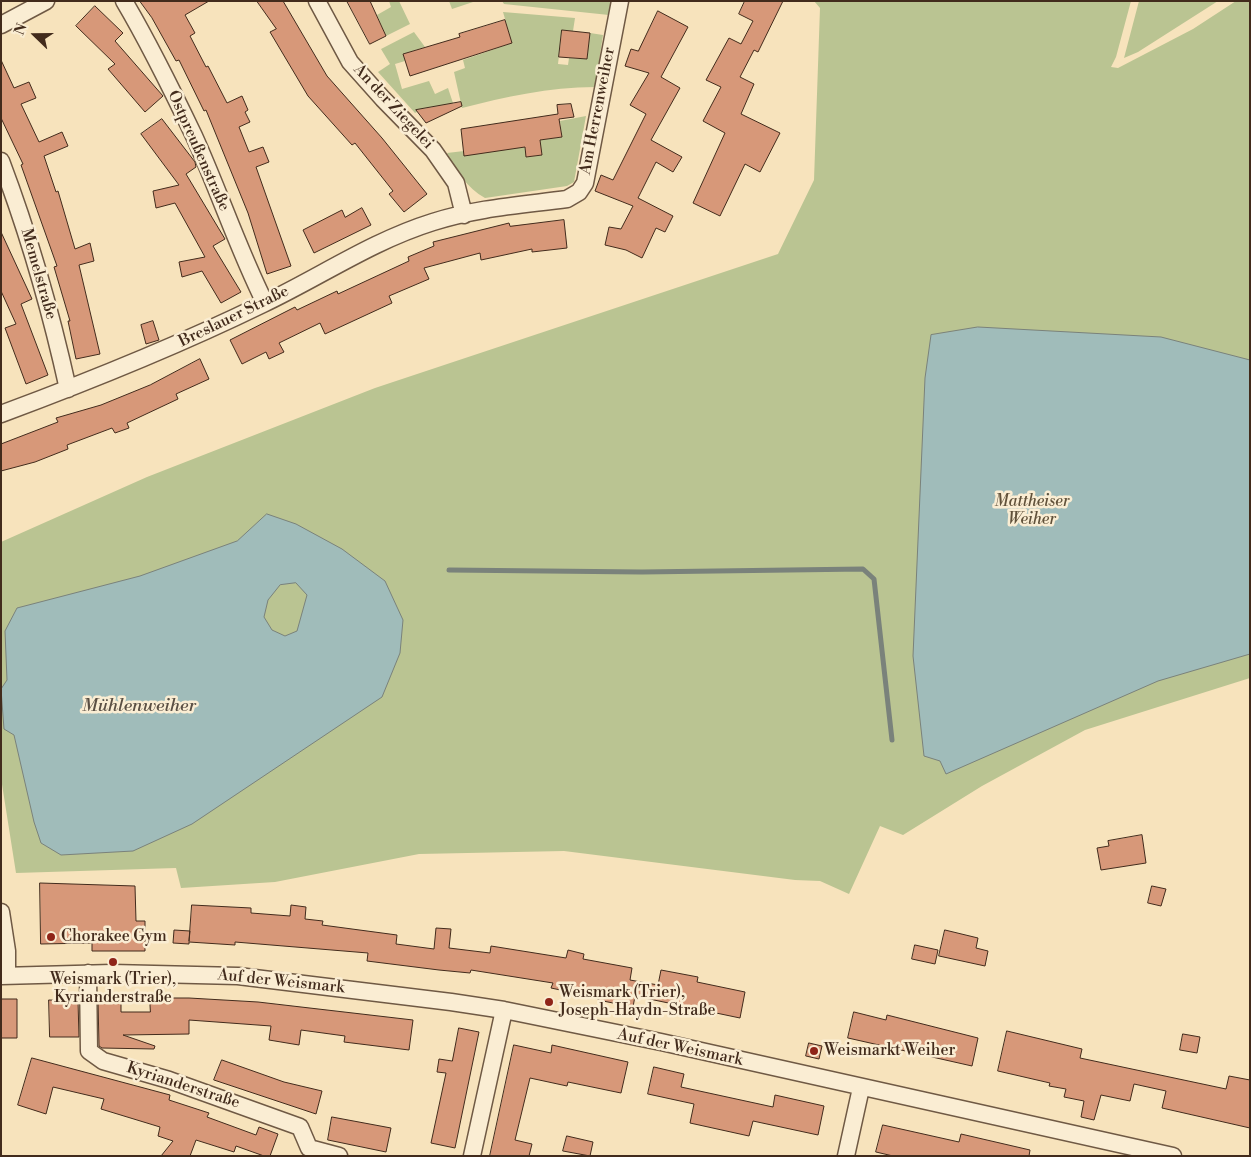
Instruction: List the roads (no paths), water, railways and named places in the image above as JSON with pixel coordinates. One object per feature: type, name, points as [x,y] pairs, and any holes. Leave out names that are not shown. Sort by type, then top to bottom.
[{"type":"street","points":[[1,25],[46,1]]},
{"type":"street","name":"Ostpreußenstraße","points":[[124,1],[150,44],[194,137],[244,261],[265,304]]},
{"type":"street","name":"An der Ziegelei","points":[[317,1],[350,62],[383,100],[433,150],[456,183],[464,215]]},
{"type":"street","name":"Am Herrenweiher","points":[[464,215],[567,199],[579,192],[585,183],[620,1]]},
{"type":"street","name":"Memelstraße","points":[[1,161],[21,213],[68,389]]},
{"type":"street","name":"Breslauer Straße","points":[[1,414],[138,362],[265,304],[381,241],[433,222],[464,215]]},
{"type":"street","points":[[1,912],[7,951],[4,976]]},
{"type":"street","name":"Auf der Weismark","points":[[4,976],[88,973],[238,976],[504,1010],[661,1042],[1173,1156]]},
{"type":"street","name":"Kyrianderstraße","points":[[88,973],[89,1051],[103,1060],[169,1080],[300,1127],[309,1148],[340,1156]]},
{"type":"street","points":[[472,1156],[504,1010]]},
{"type":"street","points":[[846,1156],[861,1088]]},
{"type":"water","points":[[978,327],[1161,337],[1250,360],[1250,654],[1158,681],[946,774],[940,761],[924,756],[913,656],[925,378],[931,335]]},
{"type":"water","name":"Mühlenweiher","points":[[267,514],[296,524],[342,549],[385,581],[403,620],[400,653],[382,697],[192,824],[133,851],[61,855],[41,843],[34,822],[14,735],[4,729],[1,689],[7,680],[5,631],[17,608],[140,576],[237,541]],"holes":[[[296,583],[307,595],[297,631],[285,636],[272,630],[264,617],[268,600],[280,585]]]},
{"type":"waterway","points":[[449,570],[642,572],[863,569],[874,579],[892,740]]},
{"type":"place","name":"Chorakee Gym","points":[[51,937]]},
{"type":"place","name":"Weismark (Trier), Kyrianderstraße","points":[[113,962]]},
{"type":"place","name":"Weismark (Trier), Joseph-Haydn-Straße","points":[[549,1002]]},
{"type":"place","name":"Weismarkt Weiher","points":[[814,1051]]},
{"type":"park label","name":"Mattheiser Weiher","points":[[1032,511]]}]
